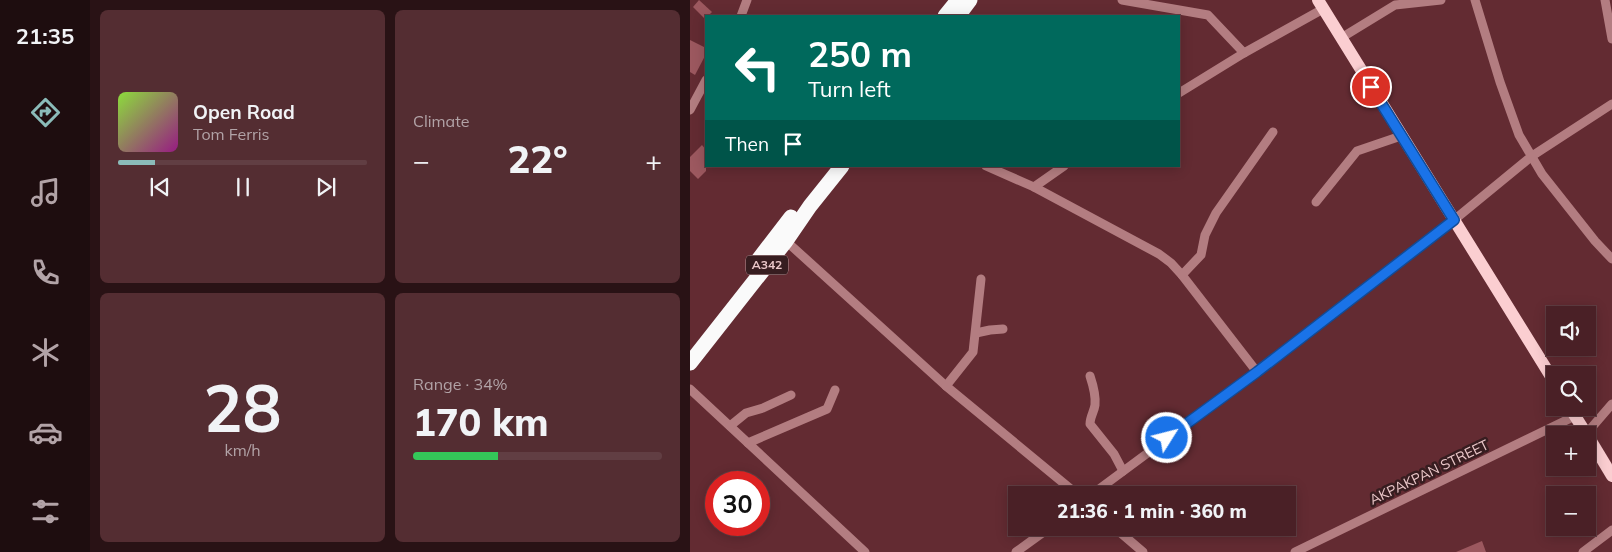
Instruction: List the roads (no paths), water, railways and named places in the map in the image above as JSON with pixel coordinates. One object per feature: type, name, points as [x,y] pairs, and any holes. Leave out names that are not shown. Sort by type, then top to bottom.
[{"type":"highway","points":[[946,15],[958,0]]},
{"type":"highway","points":[[959,15],[970,0]]},
{"type":"highway","name":"A342","points":[[690,347],[829,167]]},
{"type":"highway","name":"A342","points":[[690,363],[841,167]]},
{"type":"main road","points":[[1320,4],[1546,368]]},
{"type":"main road","points":[[1596,450],[1612,476]]},
{"type":"street","points":[[740,15],[747,0]]},
{"type":"street","points":[[1122,0],[1208,15],[1244,53]]},
{"type":"street","points":[[1341,38],[1396,5],[1441,0]]},
{"type":"street","points":[[1475,0],[1500,82],[1519,135],[1542,174],[1595,241],[1612,259]]},
{"type":"street","points":[[1605,0],[1612,39]]},
{"type":"street","points":[[1180,91],[1320,4]]},
{"type":"street","points":[[690,110],[693,98],[705,81]]},
{"type":"street","points":[[1103,486],[1257,372],[1454,220],[1532,156],[1612,104]]},
{"type":"street","points":[[1182,275],[1201,255],[1205,235],[1216,214],[1273,132]]},
{"type":"street","points":[[1316,202],[1357,151],[1401,136]]},
{"type":"street","points":[[988,167],[1034,187],[1159,254],[1171,263],[1257,372]]},
{"type":"street","points":[[1034,187],[1063,167]]},
{"type":"street","points":[[786,241],[946,386],[1067,486]]},
{"type":"street","points":[[946,386],[973,352],[981,280]]},
{"type":"street","points":[[976,333],[1003,329]]},
{"type":"street","points":[[1090,376],[1095,395],[1095,406],[1090,418],[1090,424],[1114,454],[1123,471]]},
{"type":"street","points":[[690,389],[865,552]]},
{"type":"street","points":[[748,443],[827,409],[835,390]]},
{"type":"street","points":[[730,426],[746,413],[764,408],[791,395]]},
{"type":"street","points":[[1594,426],[1612,404]]},
{"type":"street","name":"AKPAKPAN STREET","points":[[1295,552],[1565,416]]},
{"type":"street","points":[[1583,552],[1612,530]]},
{"type":"street","points":[[1016,552],[1038,536]]},
{"type":"street","points":[[1124,536],[1143,552]]}]
